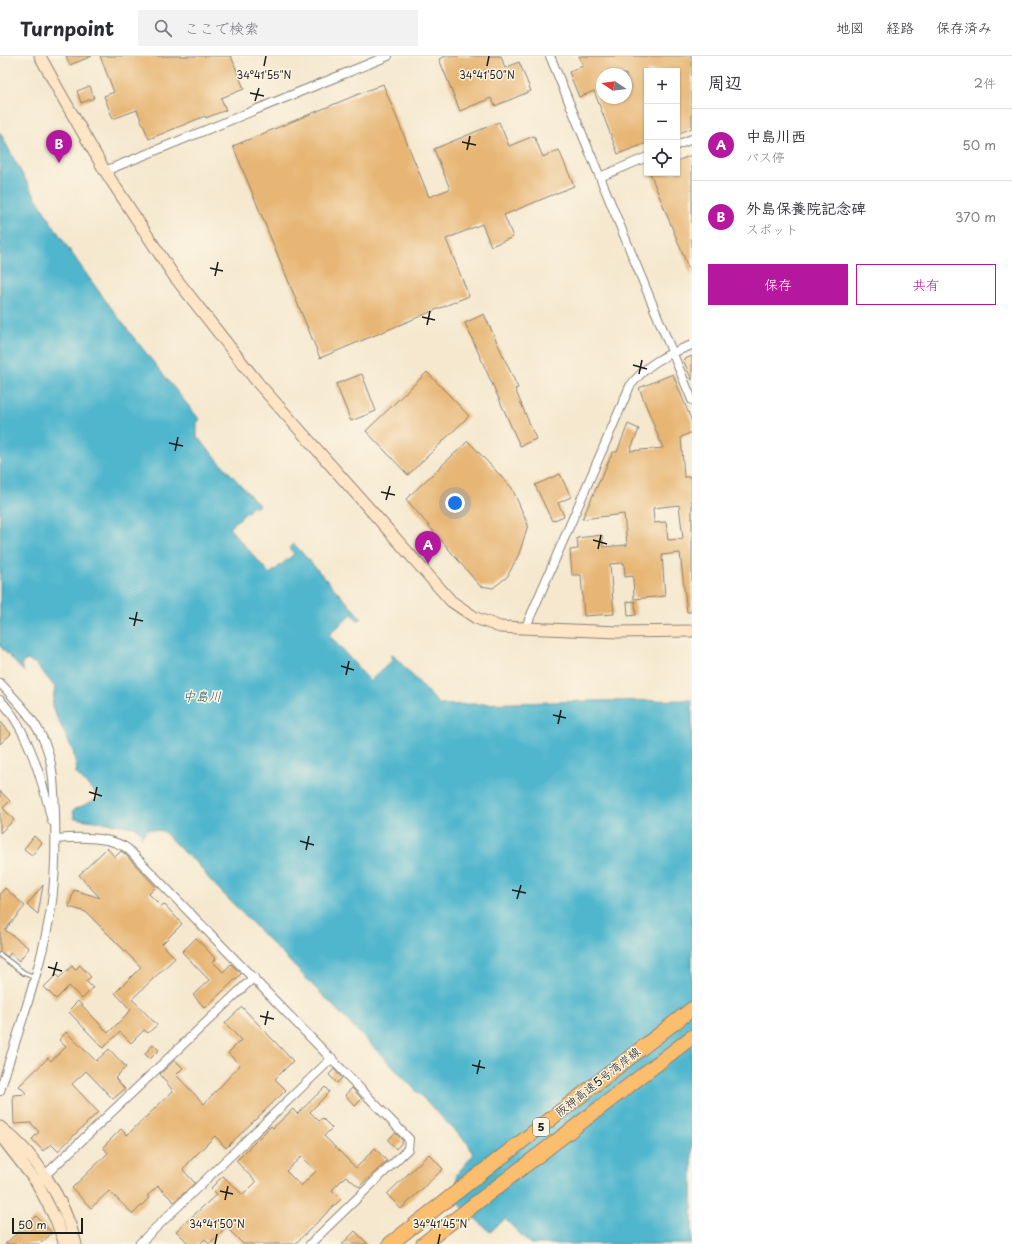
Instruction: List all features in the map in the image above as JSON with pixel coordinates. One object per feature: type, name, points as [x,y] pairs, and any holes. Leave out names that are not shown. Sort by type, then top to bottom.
[{"type":"highway","name":"阪神高速5号湾岸線","points":[[390,1244],[692,1009]]},
{"type":"highway","name":"阪神高速5号湾岸線","points":[[423,1244],[692,1037]]},
{"type":"street","points":[[40,56],[58,91],[105,171],[174,276],[258,383],[451,601],[462,610],[500,628],[618,632],[692,632]]},
{"type":"street","points":[[105,171],[388,56]]},
{"type":"street","points":[[550,56],[692,400]]},
{"type":"street","points":[[680,144],[692,139]]},
{"type":"street","points":[[600,177],[644,158]]},
{"type":"street","points":[[525,629],[630,386],[641,372],[655,361],[672,352],[692,345]]},
{"type":"street","points":[[0,683],[32,718],[46,746],[54,781],[56,839],[55,872],[49,919],[34,977],[0,1091]]},
{"type":"street","points":[[0,700],[8,708],[34,758],[56,839]]},
{"type":"street","points":[[56,839],[78,836],[123,846],[254,977],[409,1139],[408,1149],[310,1244]]},
{"type":"street","points":[[37,1183],[254,977]]},
{"type":"street","points":[[139,1244],[332,1058]]},
{"type":"street","points":[[0,1127],[15,1138],[46,1176],[65,1213],[76,1244]]},
{"type":"street","points":[[0,1135],[37,1183],[56,1220],[65,1244]]},
{"type":"lane","points":[[0,955],[24,973],[34,977]]},
{"type":"water","name":"中島川","points":[[0,132],[20,171],[43,209],[92,282],[145,352],[200,420],[197,422],[197,437],[259,505],[256,508],[254,506],[229,528],[270,574],[294,554],[290,548],[294,544],[361,618],[358,621],[352,614],[329,635],[370,681],[393,660],[390,657],[393,655],[440,705],[692,700],[692,1244],[530,1244],[505,1219],[490,1232],[457,1202],[457,1174],[473,1155],[469,1145],[210,880],[197,863],[184,853],[163,831],[148,829],[140,838],[142,834],[135,827],[74,818],[73,810],[100,798],[75,772],[77,771],[73,751],[52,707],[55,687],[35,663],[27,660],[21,664],[24,672],[0,646]]},
{"type":"building","points":[[66,56],[92,56],[70,65]]},
{"type":"building","points":[[100,56],[231,56],[244,89],[221,98],[226,110],[206,118],[205,116],[149,139],[137,110],[113,119],[104,96],[114,92]]},
{"type":"building","points":[[446,56],[501,56],[505,68],[519,62],[531,91],[495,106],[491,98],[460,111],[439,59]]},
{"type":"building","points":[[579,56],[692,56],[692,128],[680,133],[680,68],[644,68],[644,144],[618,154],[599,104],[632,104],[632,68],[596,68],[596,96],[594,91],[579,97],[569,72],[583,66]]},
{"type":"building","points":[[383,84],[429,197],[450,189],[434,149],[499,122],[509,146],[534,136],[543,157],[559,150],[574,186],[504,215],[513,237],[491,246],[482,224],[446,239],[469,296],[320,358],[233,146]]},
{"type":"building","points":[[90,86],[94,98],[81,103],[77,91]]},
{"type":"building","points":[[692,155],[692,277],[651,176],[680,176],[680,160]]},
{"type":"building","points":[[484,314],[518,388],[515,389],[536,439],[520,446],[465,323]]},
{"type":"building","points":[[692,356],[692,380],[683,360]]},
{"type":"building","points":[[427,372],[469,416],[408,475],[366,431]]},
{"type":"building","points":[[362,374],[376,411],[351,421],[336,384]]},
{"type":"building","points":[[673,374],[692,422],[692,432],[681,437],[684,477],[692,477],[692,612],[687,612],[680,553],[662,555],[665,596],[634,599],[633,576],[625,577],[624,563],[610,564],[614,614],[584,616],[581,575],[572,575],[570,550],[578,549],[577,538],[602,535],[603,547],[627,545],[624,514],[582,519],[613,452],[617,452],[628,424],[639,429],[630,451],[663,448],[639,388]],"holes":[[[679,505],[683,539],[668,540],[666,522],[654,523],[653,508]]]},
{"type":"building","points":[[468,441],[512,488],[528,525],[519,554],[507,577],[493,588],[480,586],[406,499]]},
{"type":"building","points":[[560,474],[571,497],[558,503],[564,516],[552,521],[535,485]]},
{"type":"building","points":[[635,601],[636,615],[628,616],[627,602]]},
{"type":"building","points":[[0,721],[11,734],[0,744]]},
{"type":"building","points":[[0,791],[10,801],[3,808],[14,820],[0,833]]},
{"type":"building","points":[[34,836],[42,843],[32,855],[24,849]]},
{"type":"building","points":[[107,848],[115,857],[121,851],[124,853],[156,887],[149,894],[161,906],[164,904],[182,924],[162,944],[175,958],[132,999],[157,1025],[148,1033],[144,1030],[131,1043],[120,1032],[103,1048],[68,1011],[78,1001],[108,1033],[131,1010],[115,993],[141,967],[86,912],[69,907],[74,890],[100,898],[79,875]]},
{"type":"building","points":[[43,885],[38,914],[27,905]]},
{"type":"building","points":[[5,888],[25,906],[5,930],[29,948],[19,961],[10,953],[8,957],[0,952],[0,894]]},
{"type":"building","points":[[196,938],[216,959],[213,962],[223,972],[231,964],[241,974],[205,1008],[193,995],[209,980],[182,952]]},
{"type":"building","points":[[80,965],[91,977],[86,981],[93,988],[82,999],[69,986],[56,999],[44,987],[56,975],[59,978],[72,966],[75,970]]},
{"type":"building","points":[[242,1007],[293,1061],[275,1079],[286,1090],[226,1148],[215,1136],[190,1161],[183,1170],[195,1183],[174,1202],[158,1186],[147,1196],[149,1198],[133,1214],[109,1191],[91,1208],[72,1188],[108,1153],[103,1147],[121,1129],[127,1135],[173,1091],[160,1074],[175,1060],[183,1068],[176,1075],[204,1104],[240,1065],[228,1053],[241,1040],[225,1023]]},
{"type":"building","points":[[66,1032],[96,1061],[109,1049],[126,1067],[115,1078],[125,1089],[113,1099],[86,1071],[72,1084],[98,1112],[58,1151],[51,1144],[43,1151],[32,1139],[39,1132],[31,1123],[14,1124],[13,1095],[27,1094],[19,1086],[48,1058],[51,1061],[66,1047],[59,1040]]},
{"type":"building","points":[[153,1044],[159,1050],[150,1059],[145,1054]]},
{"type":"building","points":[[334,1069],[342,1078],[337,1083],[329,1075]]},
{"type":"building","points":[[325,1087],[329,1092],[310,1112],[319,1121],[322,1118],[332,1128],[324,1136],[356,1168],[375,1148],[387,1161],[359,1187],[346,1176],[332,1190],[341,1199],[295,1244],[243,1244],[226,1227],[209,1244],[205,1239],[200,1244],[189,1244],[176,1231],[217,1194],[211,1188],[223,1176],[243,1195],[256,1182],[236,1161],[271,1126],[273,1128],[293,1109],[297,1114]],"holes":[[[301,1157],[316,1171],[301,1186],[286,1171]]]},
{"type":"building","points":[[352,1088],[362,1099],[355,1106],[345,1095]]},
{"type":"building","points":[[395,1133],[403,1141],[396,1149],[388,1140]]},
{"type":"building","points":[[429,1154],[443,1169],[401,1209],[387,1194]]},
{"type":"building","points":[[36,1216],[52,1233],[40,1244],[5,1244]]},
{"type":"building","points":[[355,1231],[368,1244],[342,1244]]},
{"type":"place","name":"外島保養院記念碑","points":[[59,163]]},
{"type":"place","name":"中島川西","points":[[428,564]]}]
